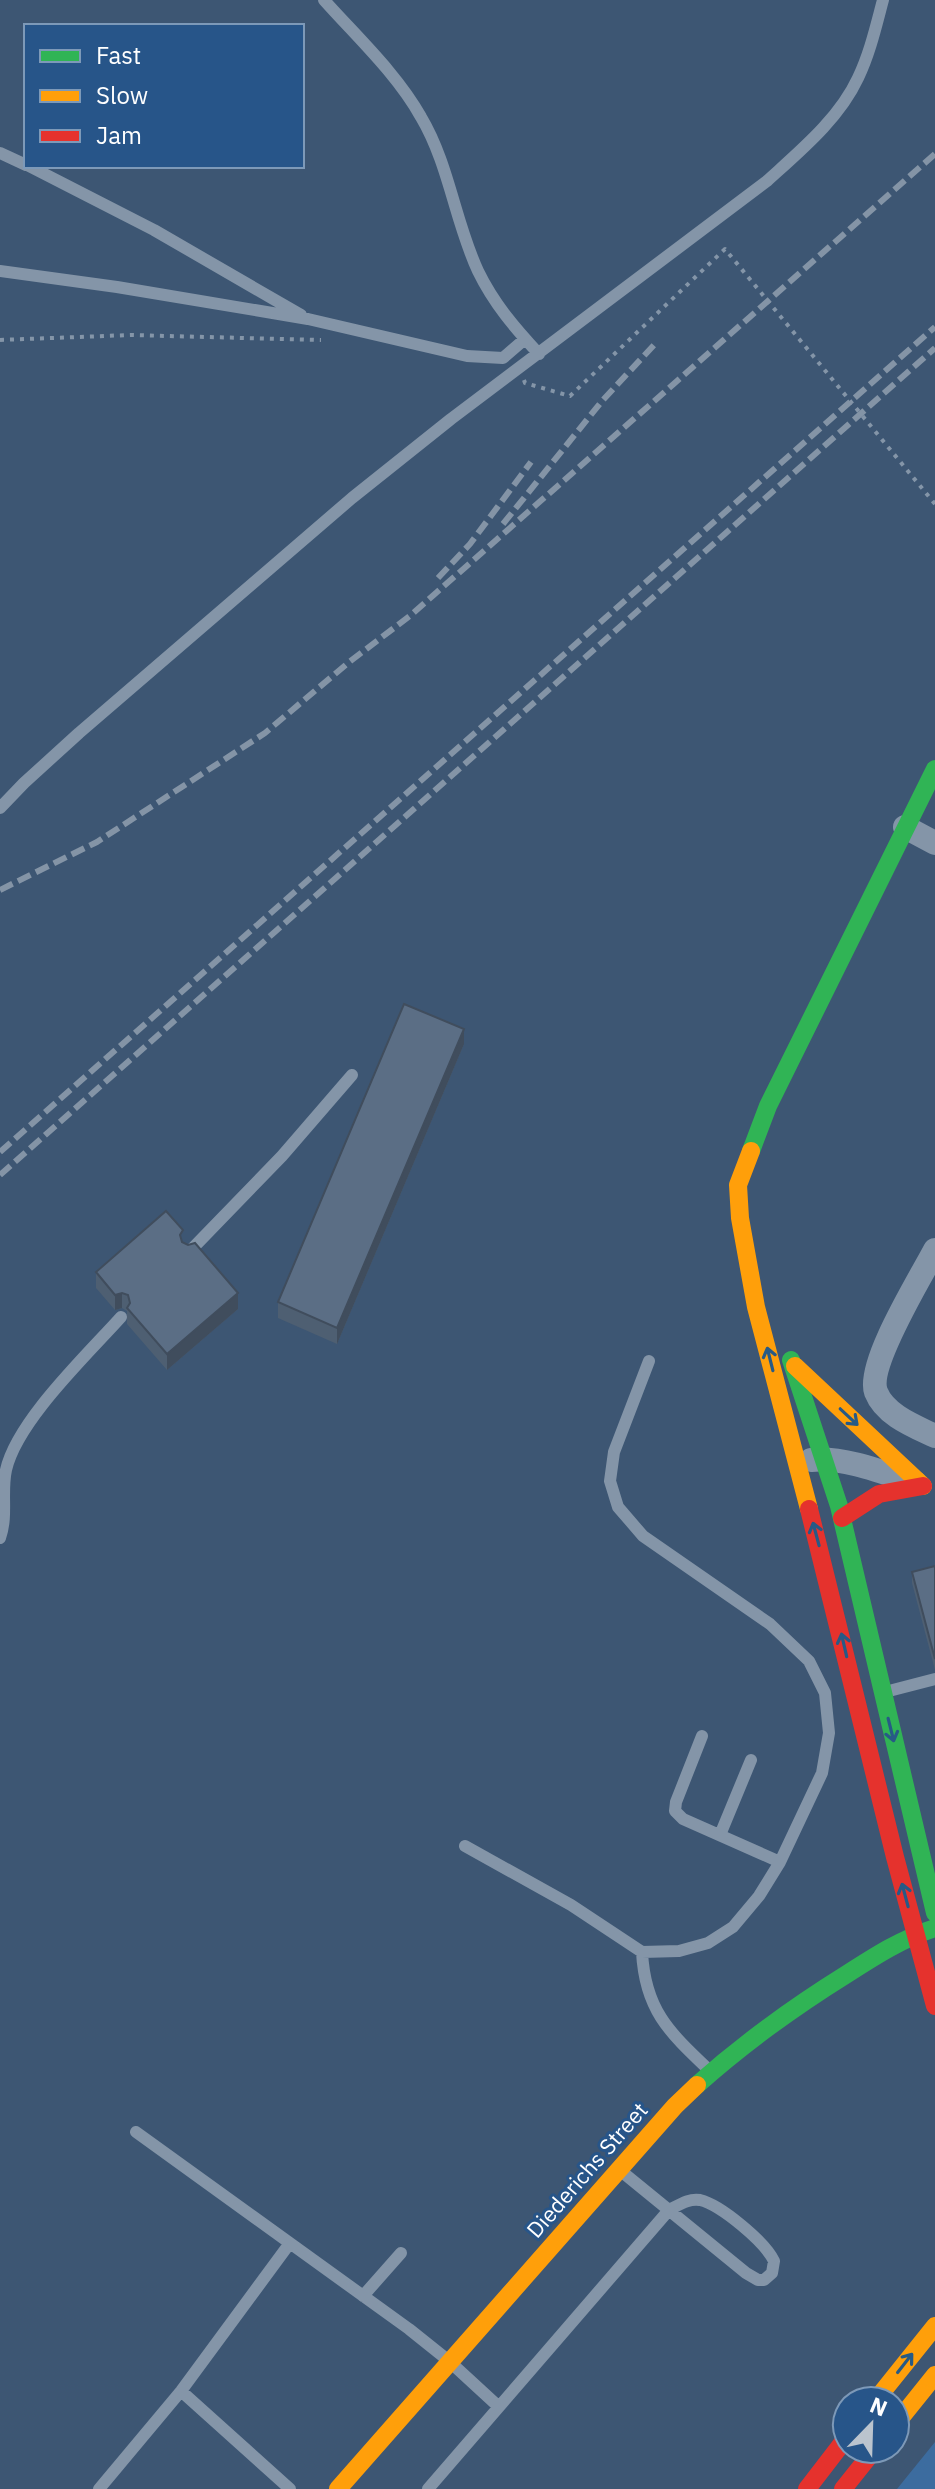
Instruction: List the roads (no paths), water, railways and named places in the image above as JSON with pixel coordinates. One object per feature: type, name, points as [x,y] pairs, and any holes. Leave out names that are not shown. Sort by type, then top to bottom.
[{"type":"main road","points":[[935,769],[768,1106],[738,1185],[740,1218],[756,1307],[935,2006]]},
{"type":"main road","points":[[747,1258],[757,1271],[792,1363],[842,1518],[935,1913]]},
{"type":"main road","points":[[792,1363],[929,1489]]},
{"type":"main road","points":[[842,1518],[869,1496],[882,1491],[929,1489]]},
{"type":"main road","points":[[906,1792],[935,1825]]},
{"type":"main road","name":"Diederichs Street","points":[[338,2489],[675,2106],[710,2071],[761,2031],[826,1987],[916,1933],[935,1928]]},
{"type":"main road","points":[[888,2385],[935,2326]]},
{"type":"main road","points":[[911,2405],[935,2375]]},
{"type":"main road","points":[[807,2489],[831,2458]]},
{"type":"main road","points":[[843,2489],[862,2465]]},
{"type":"street","points":[[905,827],[935,843]]},
{"type":"street","points":[[935,1250],[877,1364],[875,1386],[877,1396],[894,1415],[935,1436]]},
{"type":"street","points":[[796,1462],[825,1459],[884,1472],[929,1489]]},
{"type":"lane","points":[[324,0],[403,91],[422,118],[441,160],[478,269],[503,314],[539,354]]},
{"type":"lane","points":[[0,808],[79,733],[352,498],[451,419],[767,181],[809,143],[858,79],[883,0]]},
{"type":"lane","points":[[0,153],[24,163]]},
{"type":"lane","points":[[34,168],[154,230],[308,319]]},
{"type":"lane","points":[[0,271],[308,319],[467,356],[503,358],[525,339]]},
{"type":"lane","points":[[189,1252],[282,1156],[352,1075]]},
{"type":"lane","points":[[0,1538],[4,1526],[6,1470],[22,1436],[46,1402],[121,1317]]},
{"type":"lane","points":[[465,1846],[571,1905],[642,1952],[679,1951],[708,1943],[733,1927],[759,1896],[780,1862],[822,1773],[829,1733],[825,1693],[809,1661],[770,1624],[643,1536],[618,1507],[610,1481],[614,1452],[649,1361]]},
{"type":"lane","points":[[882,1692],[935,1679]]},
{"type":"lane","points":[[702,1736],[675,1811],[683,1819],[780,1862]]},
{"type":"lane","points":[[720,1835],[751,1760]]},
{"type":"lane","points":[[642,1952],[650,2000],[680,2042],[710,2071]]},
{"type":"lane","points":[[136,2132],[449,2361],[499,2407]]},
{"type":"lane","points":[[428,2489],[669,2210],[688,2200],[699,2200],[718,2208],[763,2245],[774,2261],[772,2273],[764,2280],[752,2277],[669,2210],[620,2170]]},
{"type":"lane","points":[[99,2489],[181,2391],[290,2243]]},
{"type":"lane","points":[[363,2296],[401,2253]]},
{"type":"lane","points":[[181,2391],[290,2489]]},
{"type":"railway","points":[[0,890],[97,842],[265,733],[411,615],[935,154]]},
{"type":"railway","points":[[0,1152],[935,327]]},
{"type":"railway","points":[[503,524],[602,401],[654,345]]},
{"type":"railway","points":[[0,1175],[935,348]]},
{"type":"railway","points":[[438,578],[470,544],[531,462]]}]
